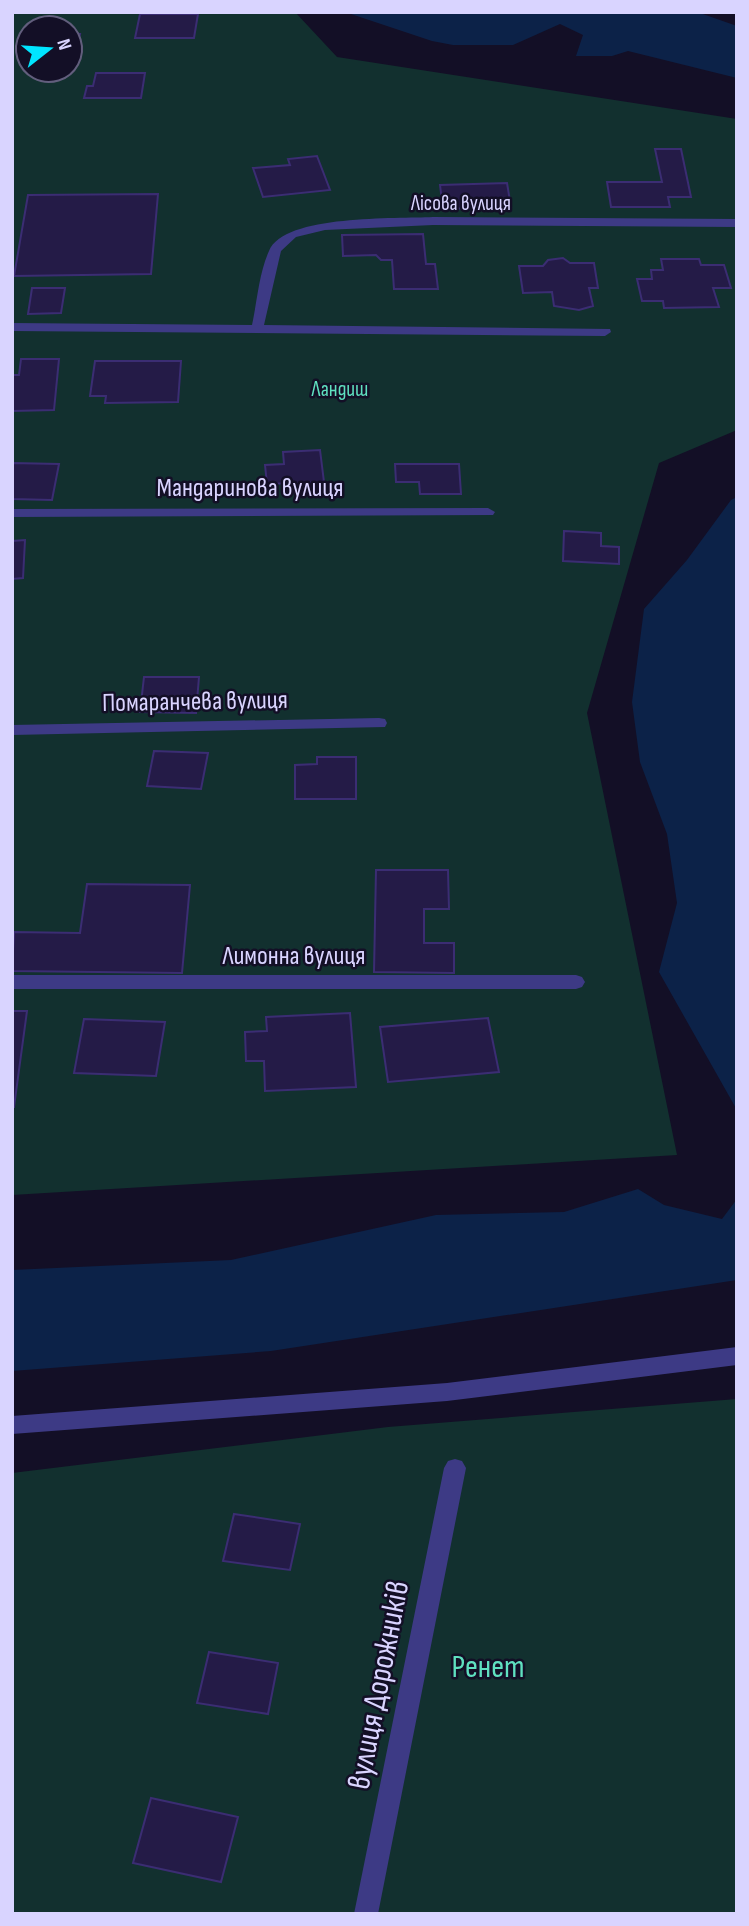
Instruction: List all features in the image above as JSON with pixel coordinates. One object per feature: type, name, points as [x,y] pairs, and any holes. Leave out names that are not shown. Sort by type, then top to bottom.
[{"type":"street","name":"Лісова вулиця","points":[[257,330],[275,250],[292,234],[325,226],[433,221],[737,223]]},
{"type":"street","points":[[12,327],[605,332]]},
{"type":"street","name":"Мандаринова вулиця","points":[[12,513],[488,512]]},
{"type":"street","name":"Помаранчева вулиця","points":[[12,730],[379,723]]},
{"type":"street","name":"Лимонна вулиця","points":[[12,982],[576,982]]},
{"type":"street","points":[[12,1425],[447,1392],[737,1356]]},
{"type":"street","name":"вулиця Дорожників","points":[[366,1914],[455,1468]]},
{"type":"green space","name":"Ландиш","points":[[12,12],[295,12],[337,57],[737,119],[737,430],[659,463],[587,713],[677,1155],[12,1195]]},
{"type":"green space","name":"Ренет","points":[[737,1399],[737,1914],[12,1914],[12,1473],[388,1427]]},
{"type":"water","points":[[345,12],[697,12],[737,26],[737,78],[628,51],[612,56],[576,56],[583,35],[560,24],[513,45],[453,45],[432,41]]},
{"type":"water","points":[[737,497],[737,1110],[659,972],[677,903],[667,834],[640,762],[632,702],[644,609],[687,560],[731,500]]},
{"type":"water","points":[[638,1189],[664,1205],[722,1219],[737,1199],[737,1280],[271,1351],[12,1371],[12,1270],[231,1260],[436,1215],[564,1212]]},
{"type":"building","points":[[140,14],[198,14],[194,38],[135,38]]},
{"type":"building","points":[[96,73],[145,73],[141,98],[84,98],[87,86],[93,86]]},
{"type":"building","points":[[655,149],[681,149],[691,197],[668,197],[670,207],[611,207],[607,182],[662,182]]},
{"type":"building","points":[[317,156],[330,190],[263,197],[253,168],[290,165],[288,159]]},
{"type":"building","points":[[507,183],[511,207],[443,209],[440,185]]},
{"type":"building","points":[[158,194],[151,274],[14,276],[28,195]]},
{"type":"building","points":[[423,234],[426,264],[435,264],[438,289],[394,289],[392,260],[381,260],[376,255],[343,256],[342,235]]},
{"type":"building","points":[[563,258],[570,263],[594,263],[598,288],[589,288],[593,306],[579,310],[554,306],[552,292],[523,293],[519,266],[543,266],[548,260]]},
{"type":"building","points":[[661,259],[699,259],[701,265],[724,265],[731,288],[713,288],[719,307],[664,308],[663,301],[642,301],[637,279],[652,279],[651,270],[663,270]]},
{"type":"building","points":[[32,288],[65,288],[61,313],[28,314]]},
{"type":"building","points":[[21,359],[59,359],[54,410],[12,411],[12,375],[19,375]]},
{"type":"building","points":[[95,361],[181,361],[178,402],[105,403],[106,396],[90,396]]},
{"type":"building","points":[[320,450],[324,482],[267,484],[265,465],[284,464],[283,452]]},
{"type":"building","points":[[12,463],[59,464],[52,500],[12,499]]},
{"type":"building","points":[[395,464],[459,464],[461,494],[420,494],[419,482],[396,482]]},
{"type":"building","points":[[564,531],[601,533],[601,546],[619,547],[619,564],[563,561]]},
{"type":"building","points":[[25,540],[23,578],[12,579],[12,541]]},
{"type":"building","points":[[144,677],[199,677],[196,713],[140,712]]},
{"type":"building","points":[[154,751],[208,753],[201,789],[147,786]]},
{"type":"building","points":[[317,757],[356,757],[356,799],[295,799],[295,765],[317,764]]},
{"type":"building","points":[[376,870],[448,870],[449,909],[424,909],[424,943],[454,943],[454,973],[374,972]]},
{"type":"building","points":[[87,884],[190,885],[182,973],[12,971],[14,932],[80,933]]},
{"type":"building","points":[[12,1011],[27,1011],[14,1107],[12,1107]]},
{"type":"building","points":[[350,1013],[356,1087],[265,1091],[264,1061],[246,1061],[245,1032],[267,1031],[266,1017]]},
{"type":"building","points":[[488,1018],[499,1072],[388,1082],[380,1027]]},
{"type":"building","points":[[84,1019],[165,1022],[156,1076],[74,1073]]},
{"type":"building","points":[[234,1514],[300,1524],[290,1570],[223,1561]]},
{"type":"building","points":[[209,1652],[278,1663],[268,1714],[197,1703]]},
{"type":"building","points":[[151,1798],[238,1817],[221,1882],[133,1863]]}]
